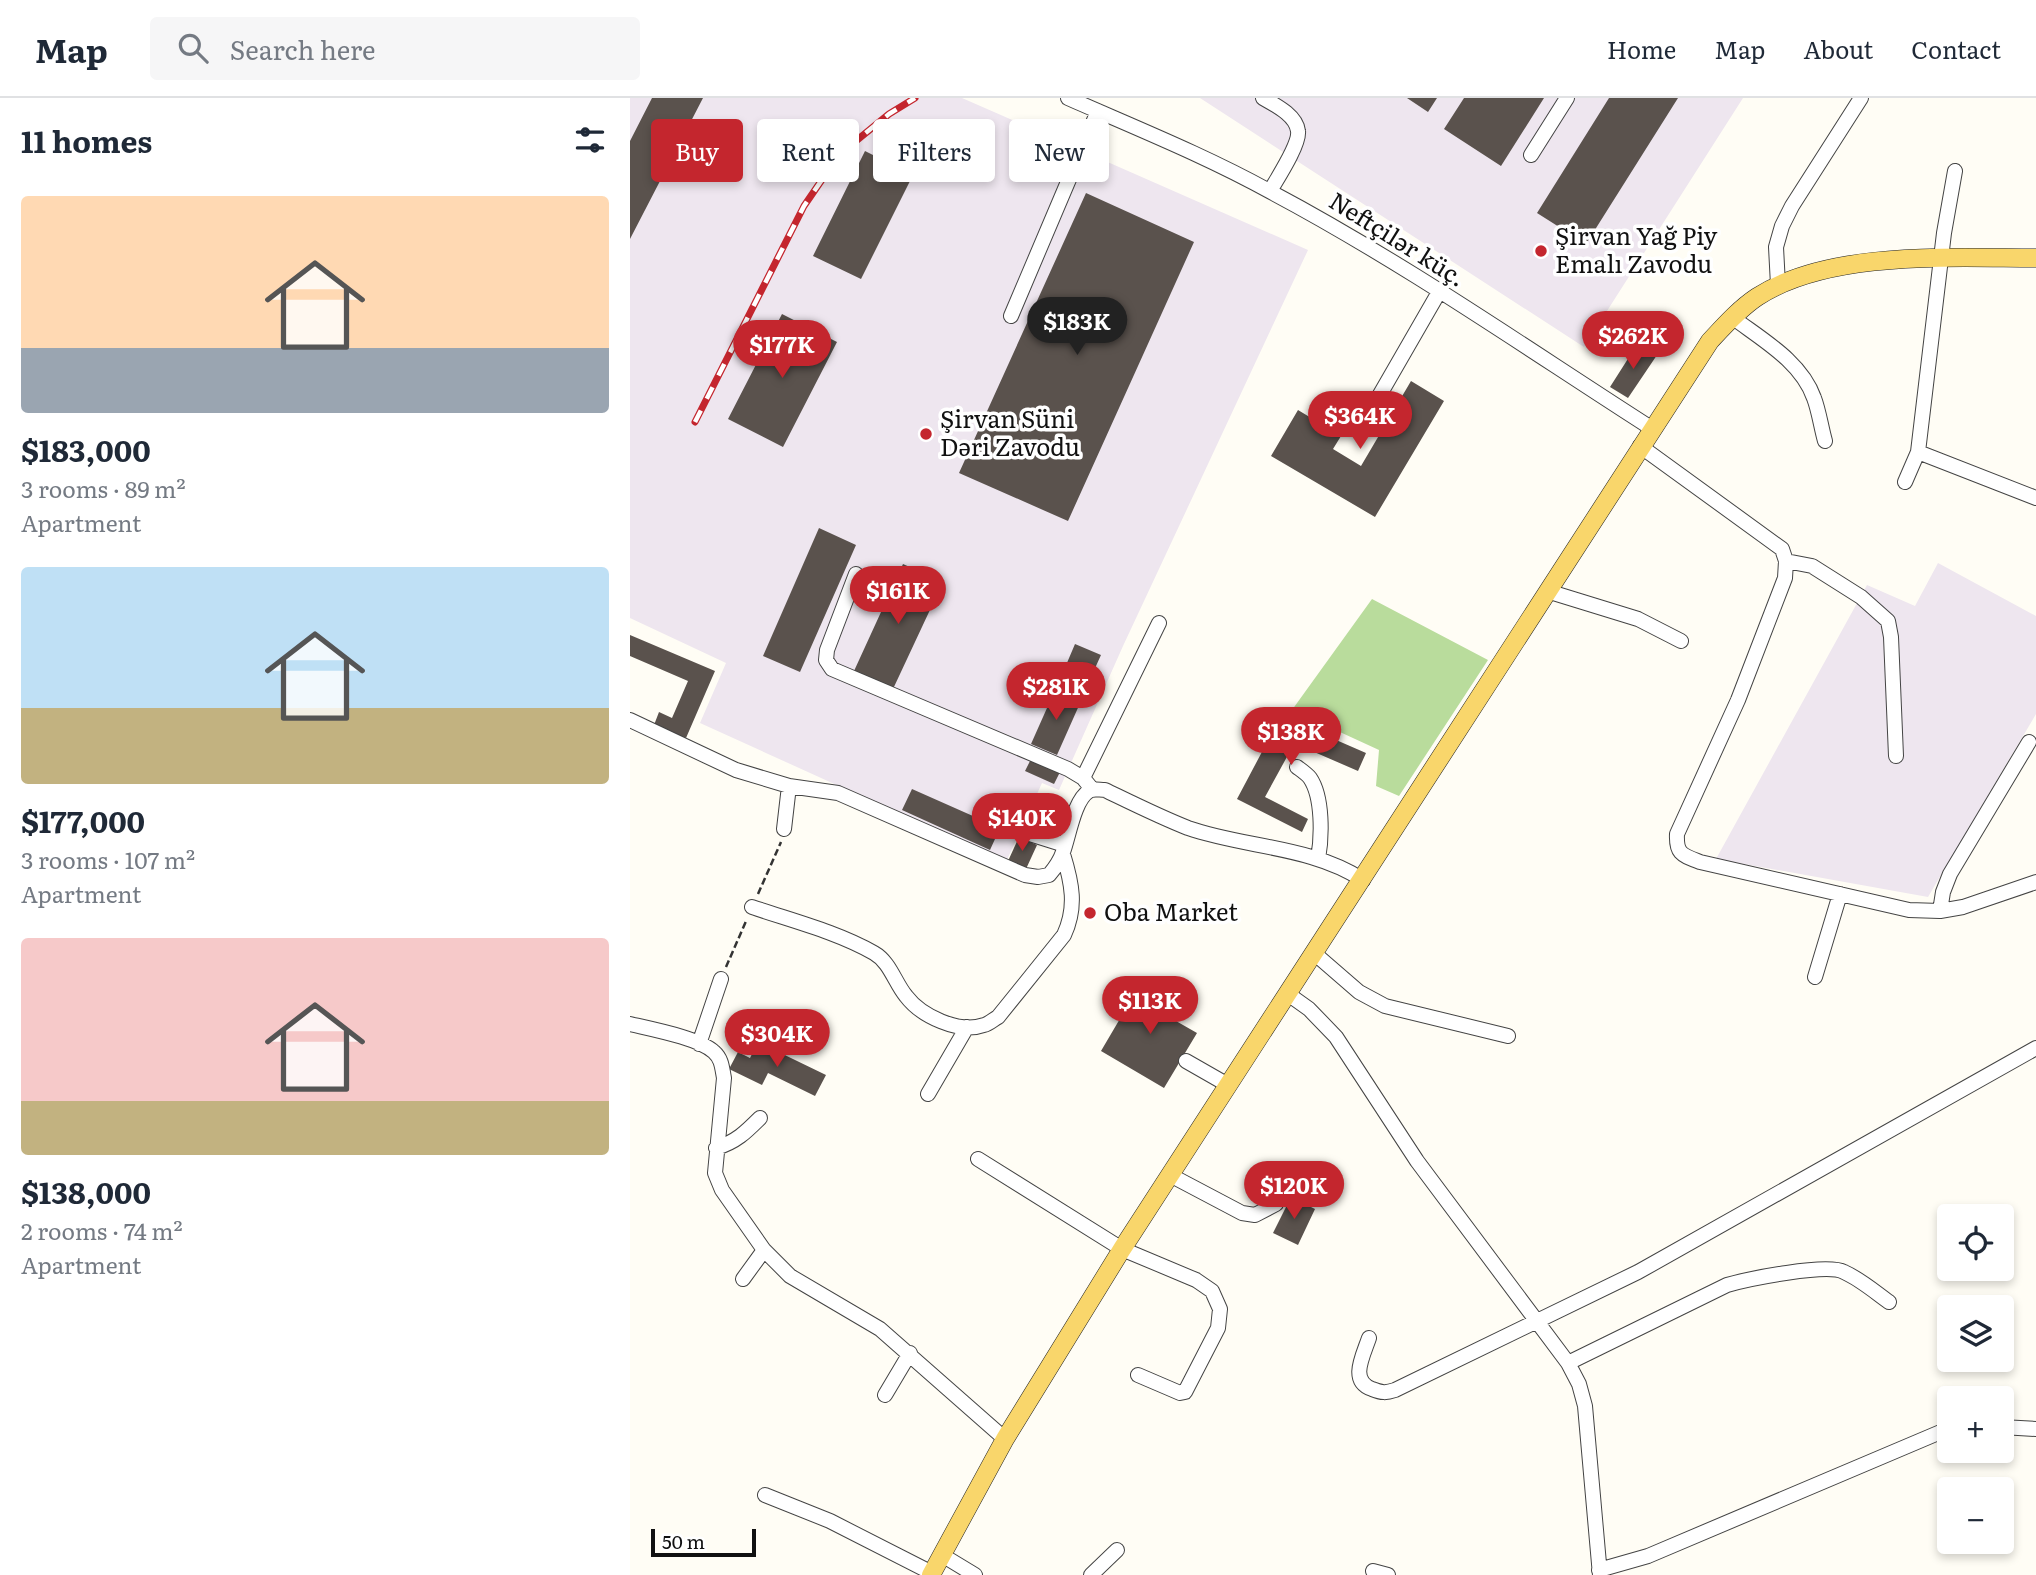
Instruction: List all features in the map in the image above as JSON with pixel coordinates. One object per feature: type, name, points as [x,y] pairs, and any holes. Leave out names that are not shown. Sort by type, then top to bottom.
[{"type":"main road","points":[[932,1574],[1005,1439],[1122,1249],[1363,880],[1651,428],[1710,341],[1732,317],[1756,298],[1802,276],[1855,265],[1941,258],[2036,258]]},
{"type":"street","name":"Neftçilər küç.","points":[[1068,98],[1209,160],[1270,191],[1392,261],[1651,428]]},
{"type":"street","points":[[1263,98],[1292,118],[1298,131],[1296,142],[1270,191]]},
{"type":"street","points":[[1531,155],[1567,98]]},
{"type":"street","points":[[1779,285],[1776,247],[1782,226],[1861,98]]},
{"type":"street","points":[[1011,316],[1098,111]]},
{"type":"street","points":[[1905,482],[1918,452],[1947,212],[1955,171]]},
{"type":"street","points":[[1367,417],[1439,292]]},
{"type":"street","points":[[1732,317],[1790,361],[1803,376],[1814,396],[1825,441]]},
{"type":"street","points":[[1640,446],[1782,549],[1786,561],[1781,591],[1738,700],[1677,834],[1676,845],[1682,854],[1700,862],[1909,910],[1940,911],[1963,907],[2036,882]]},
{"type":"street","points":[[1918,452],[2036,498]]},
{"type":"street","points":[[1786,561],[1812,566],[1861,597],[1888,621],[1896,756]]},
{"type":"street","points":[[856,574],[827,650],[827,660],[832,669],[1068,769],[1087,784],[1189,828],[1318,859],[1346,869],[1363,880]]},
{"type":"street","points":[[1547,591],[1638,619],[1681,641]]},
{"type":"street","points":[[630,720],[736,770],[789,786],[838,793],[1025,875],[1049,875],[1064,850],[1087,784],[1160,623]]},
{"type":"street","points":[[1940,911],[1950,874],[2029,742]]},
{"type":"street","points":[[1297,767],[1310,778],[1316,794],[1321,828],[1318,859]]},
{"type":"street","points":[[784,829],[789,786]]},
{"type":"street","points":[[1030,834],[1064,850]]},
{"type":"street","points":[[752,907],[831,934],[878,955],[906,997],[920,1009],[946,1023],[967,1027],[984,1026],[998,1017],[1064,935],[1071,921],[1071,880],[1064,850]]},
{"type":"street","points":[[1815,977],[1840,894]]},
{"type":"street","points":[[1314,953],[1359,992],[1385,1006],[1508,1036]]},
{"type":"street","points":[[699,1044],[721,979]]},
{"type":"street","points":[[1287,994],[1309,1009],[1336,1037],[1417,1161],[1568,1363],[1585,1406],[1600,1573],[1648,1556],[1937,1434]]},
{"type":"street","points":[[630,1024],[699,1044],[715,1052],[722,1063],[724,1078],[715,1172],[722,1190],[764,1250],[790,1276],[880,1329],[1005,1439]]},
{"type":"street","points":[[928,1094],[967,1027]]},
{"type":"street","points":[[1368,1338],[1358,1374],[1360,1382],[1368,1388],[1384,1393],[1395,1390],[1638,1272],[2036,1048]]},
{"type":"street","points":[[1186,1061],[1228,1085]]},
{"type":"street","points":[[716,1148],[741,1137],[760,1118]]},
{"type":"street","points":[[978,1159],[1122,1249],[1196,1280],[1212,1291],[1220,1309],[1218,1328],[1185,1392],[1180,1393],[1138,1375]]},
{"type":"street","points":[[1170,1175],[1242,1213],[1255,1214],[1276,1204]]},
{"type":"street","points":[[743,1279],[764,1250]]},
{"type":"street","points":[[1568,1363],[1727,1285],[1746,1279],[1829,1268],[1843,1270],[1889,1302]]},
{"type":"street","points":[[885,1395],[910,1353]]},
{"type":"street","points":[[2014,1428],[2036,1429]]},
{"type":"street","points":[[765,1495],[830,1521],[932,1574]]},
{"type":"street","points":[[1091,1575],[1117,1550]]},
{"type":"street","points":[[942,1555],[975,1575]]},
{"type":"street","points":[[1373,1571],[1388,1575]]},
{"type":"shaded area","name":"Şirvan Süni Dəri Zavodu","points":[[630,98],[962,98],[1010,119],[1009,182],[1109,182],[1109,163],[1308,250],[1123,646],[1059,790],[1042,783],[1006,862],[700,723],[726,663],[630,618]]},
{"type":"shaded area","name":"Şirvan Yağ Piy Emalı Zavodu","points":[[1200,98],[1743,98],[1584,347]]},
{"type":"shaded area","points":[[1938,563],[2036,616],[2036,714],[1928,897],[1716,859],[1867,585],[1915,606]]},
{"type":"green space","points":[[1372,599],[1488,660],[1399,796],[1376,786],[1379,750],[1292,710]]},
{"type":"building","points":[[652,98],[703,98],[692,119],[651,119],[651,182],[660,182],[630,239],[630,141]]},
{"type":"building","points":[[1407,98],[1437,98],[1428,112]]},
{"type":"building","points":[[1464,98],[1544,98],[1501,166],[1444,129]]},
{"type":"building","points":[[1609,98],[1678,98],[1586,244],[1537,213]]},
{"type":"building","points":[[865,151],[873,155],[873,182],[910,182],[861,279],[813,256],[850,182],[859,182],[859,163]]},
{"type":"building","points":[[1086,193],[1194,242],[1068,521],[959,473]]},
{"type":"building","points":[[782,314],[837,342],[783,447],[728,419]]},
{"type":"building","points":[[1638,343],[1657,355],[1628,398],[1610,387]]},
{"type":"building","points":[[1411,381],[1444,401],[1375,517],[1271,456],[1298,410],[1341,436],[1333,449],[1361,466]]},
{"type":"building","points":[[819,528],[856,545],[800,672],[763,656]]},
{"type":"building","points":[[903,564],[943,582],[893,689],[854,671]]},
{"type":"building","points":[[630,635],[715,671],[686,738],[654,725],[659,712],[672,718],[688,681],[630,656]]},
{"type":"building","points":[[1075,644],[1101,655],[1086,688],[1061,677]]},
{"type":"building","points":[[1055,690],[1081,701],[1057,755],[1031,744]]},
{"type":"building","points":[[1281,716],[1366,753],[1358,771],[1305,748],[1309,737],[1300,733],[1265,797],[1308,819],[1302,832],[1237,799]]},
{"type":"building","points":[[1031,759],[1060,772],[1054,784],[1025,771]]},
{"type":"building","points":[[912,789],[1000,828],[990,850],[902,810]]},
{"type":"building","points":[[1019,837],[1037,845],[1026,869],[1008,861]]},
{"type":"building","points":[[1141,983],[1184,1008],[1176,1021],[1197,1033],[1164,1088],[1101,1051]]},
{"type":"building","points":[[758,1042],[826,1075],[815,1096],[768,1073],[762,1085],[729,1069],[738,1052],[750,1058]]},
{"type":"building","points":[[1291,1197],[1315,1209],[1298,1245],[1273,1233]]},
{"type":"railway","points":[[695,422],[804,206],[830,168],[851,145],[889,114],[915,98]]},
{"type":"place","name":"Şirvan Yağ Piy Emalı Zavodu","points":[[1541,251]]},
{"type":"place","name":"Şirvan Süni Dəri Zavodu","points":[[926,434]]},
{"type":"place","name":"Oba Market","points":[[1090,913]]}]
